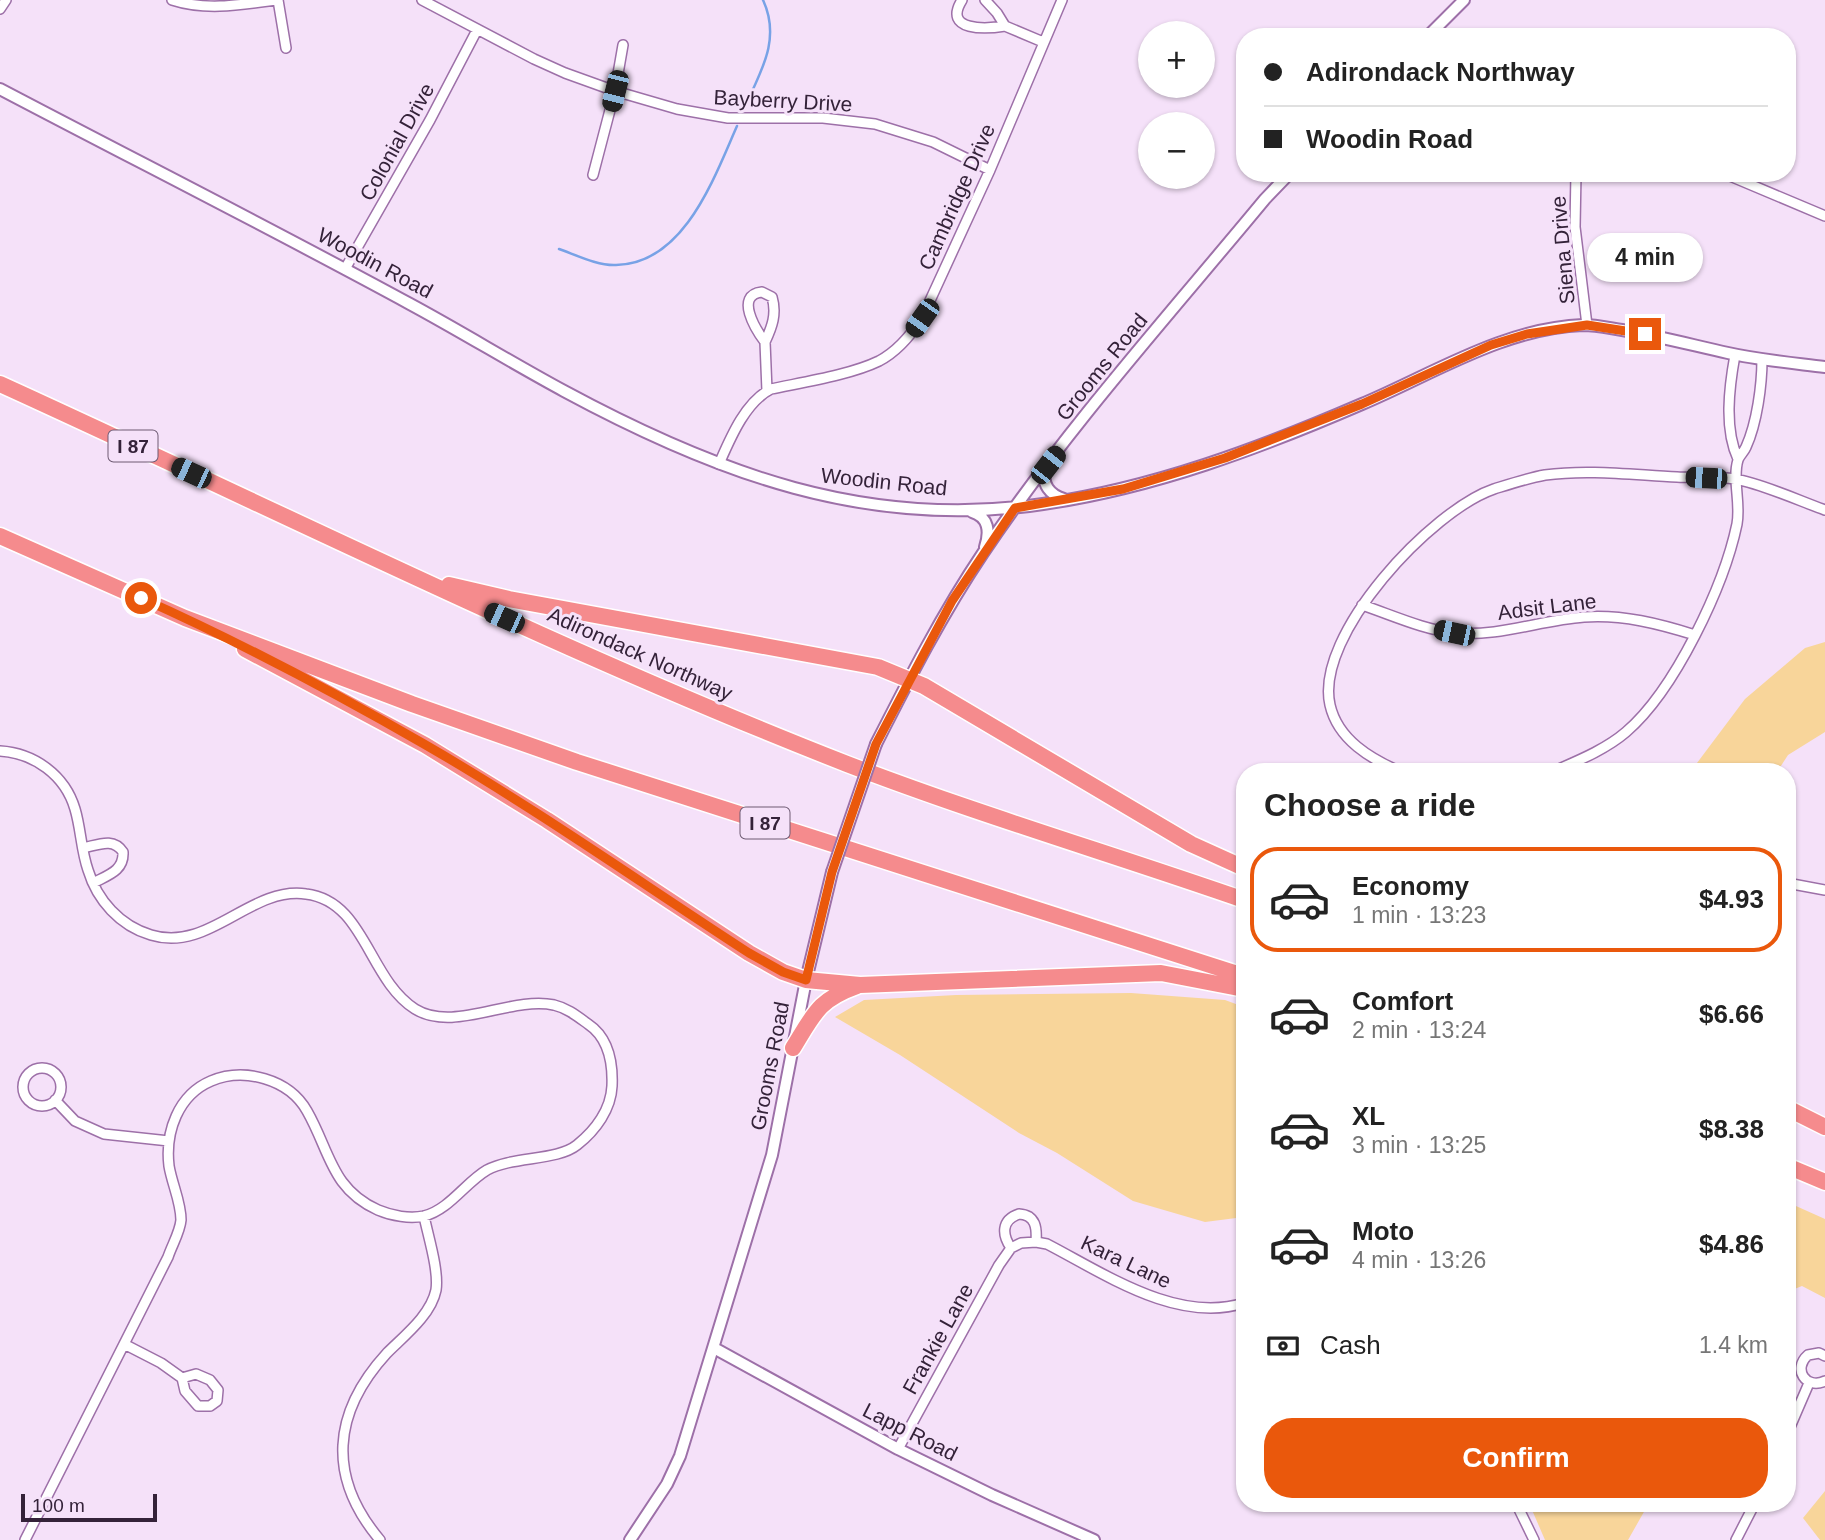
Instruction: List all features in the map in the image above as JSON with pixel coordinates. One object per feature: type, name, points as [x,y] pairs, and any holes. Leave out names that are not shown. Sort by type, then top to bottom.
[{"type":"highway","name":"Adirondack Northway","points":[[0,384],[414,577],[699,704],[849,765],[1236,897]]},
{"type":"highway","name":"I 87","points":[[0,536],[185,618],[412,704],[577,762],[1236,973]]},
{"type":"highway","points":[[414,577],[509,599],[878,667],[909,679],[1191,844],[1236,864]]},
{"type":"highway","points":[[185,618],[362,709],[425,745],[547,820],[749,953],[783,972],[806,980],[860,985],[1161,973],[1236,987]]},
{"type":"highway","points":[[793,1048],[814,1013],[827,999],[860,985]]},
{"type":"highway","points":[[1796,1112],[1825,1127]]},
{"type":"highway","points":[[1796,1170],[1825,1182]]},
{"type":"street","points":[[0,9],[6,0]]},
{"type":"street","points":[[172,0],[200,7],[226,7],[272,0],[286,47]]},
{"type":"street","name":"Bayberry Drive","points":[[422,0],[565,74],[615,91],[677,109],[728,118],[823,118],[875,124],[933,142],[990,170]]},
{"type":"street","points":[[962,0],[957,10],[958,16],[969,27],[984,29],[1005,26],[1043,42]]},
{"type":"street","points":[[985,0],[1005,26]]},
{"type":"street","name":"Cambridge Drive","points":[[767,391],[878,361],[903,344],[922,318],[990,170],[1062,0]]},
{"type":"street","points":[[1436,28],[1464,0]]},
{"type":"street","name":"Colonial Drive","points":[[345,269],[430,120],[477,30]]},
{"type":"street","points":[[593,175],[615,91],[623,45]]},
{"type":"street","name":"Woodin Road","points":[[0,89],[345,269],[631,426],[757,478],[832,499],[906,508],[966,510],[1015,508],[1123,489],[1225,458],[1362,404],[1491,345],[1527,334],[1587,325],[1645,334],[1735,355],[1825,367]]},
{"type":"street","name":"Grooms Road","points":[[630,1540],[667,1484],[680,1456],[714,1348],[772,1155],[806,980],[832,872],[876,744],[952,601],[983,552],[1113,381],[1281,182]]},
{"type":"street","name":"Siena Drive","points":[[1575,182],[1575,227],[1587,325]]},
{"type":"street","points":[[1744,182],[1825,216]]},
{"type":"street","points":[[719,464],[749,409],[758,397],[767,391],[765,342],[773,325],[774,305],[772,297],[758,292],[750,297],[749,312],[753,326],[765,342]]},
{"type":"street","points":[[1575,763],[1626,732],[1654,701],[1696,635],[1716,590],[1738,520],[1738,459],[1732,447],[1731,424],[1731,376],[1735,355]]},
{"type":"street","points":[[1738,459],[1746,449],[1749,438],[1762,381],[1762,359]]},
{"type":"street","points":[[1048,465],[1044,477],[1047,488],[1054,496],[1067,500]]},
{"type":"street","points":[[1381,763],[1359,749],[1343,730],[1331,707],[1329,680],[1334,657],[1362,605],[1414,544],[1442,518],[1465,503],[1493,489],[1545,475],[1582,474],[1736,479],[1825,510]]},
{"type":"street","points":[[966,510],[982,516],[987,525],[987,540],[983,552]]},
{"type":"street","name":"Adsit Lane","points":[[1362,605],[1454,633],[1481,633],[1584,617],[1657,623],[1696,635]]},
{"type":"street","points":[[0,751],[19,752],[40,762],[66,786],[75,808],[88,873],[101,898],[129,925],[148,934],[172,938],[197,933],[232,919],[275,896],[300,893],[315,895],[336,906],[346,915],[355,926],[379,971],[400,999],[420,1012],[440,1017],[462,1016],[524,1004],[553,1005],[570,1011],[602,1035],[610,1056],[612,1091],[608,1107],[597,1125],[571,1149],[517,1160],[484,1171],[443,1206],[424,1216],[398,1216],[358,1198],[338,1178],[306,1109],[290,1092],[266,1079],[236,1074],[217,1079],[197,1089],[175,1117],[169,1141],[169,1166],[181,1216],[180,1226],[168,1257],[25,1540]]},
{"type":"street","points":[[83,848],[111,842],[117,844],[123,852],[120,867],[93,883]]},
{"type":"street","points":[[1796,884],[1824,887]]},
{"type":"street","points":[[43,1068],[57,1075],[61,1085],[55,1100],[41,1105],[27,1098],[24,1083],[29,1074],[43,1068]]},
{"type":"street","points":[[55,1100],[75,1121],[104,1134],[169,1141]]},
{"type":"street","points":[[1024,1214],[1034,1221],[1036,1242],[1021,1243],[1012,1248],[1005,1235],[1005,1224],[1009,1219],[1024,1214]]},
{"type":"street","points":[[380,1540],[363,1520],[348,1488],[343,1468],[344,1435],[352,1404],[365,1378],[412,1328],[435,1294],[433,1260],[424,1216]]},
{"type":"street","name":"Kara Lane","points":[[1036,1242],[1047,1244],[1156,1298],[1175,1304],[1200,1309],[1236,1304]]},
{"type":"street","name":"Frankie Lane","points":[[898,1449],[999,1265],[1012,1248]]},
{"type":"street","points":[[124,1345],[161,1363],[182,1378]]},
{"type":"street","name":"Lapp Road","points":[[714,1348],[898,1449],[992,1495],[1094,1540]]},
{"type":"street","points":[[1825,1356],[1813,1353],[1801,1364],[1801,1375],[1809,1382],[1825,1381]]},
{"type":"street","points":[[1796,1413],[1809,1382]]},
{"type":"street","points":[[1521,1512],[1534,1540]]},
{"type":"street","points":[[1736,1540],[1750,1512]]},
{"type":"shaded area","points":[[1825,642],[1825,732],[1788,755],[1783,763],[1697,763],[1745,699],[1805,648]]},
{"type":"shaded area","points":[[1131,993],[1225,1000],[1236,1004],[1236,1218],[1205,1222],[1133,1201],[835,1017],[864,1000],[956,995]]},
{"type":"shaded area","points":[[1796,1206],[1825,1219],[1825,1298],[1802,1286],[1796,1288]]},
{"type":"shaded area","points":[[1825,1491],[1825,1540],[1820,1540],[1803,1518]]},
{"type":"shaded area","points":[[1533,1512],[1644,1512],[1628,1540],[1545,1540]]},
{"type":"waterway","points":[[743,111],[766,57],[769,43],[770,29],[763,0]]},
{"type":"waterway","points":[[559,249],[609,265],[640,261],[660,250],[678,234],[707,193],[737,126]]},
{"type":"route","points":[[141,598],[362,709],[425,745],[547,820],[749,953],[783,972],[806,980],[832,872],[876,744],[952,601],[1015,508],[1123,489],[1225,458],[1362,404],[1491,345],[1527,334],[1587,325],[1645,334]]}]
